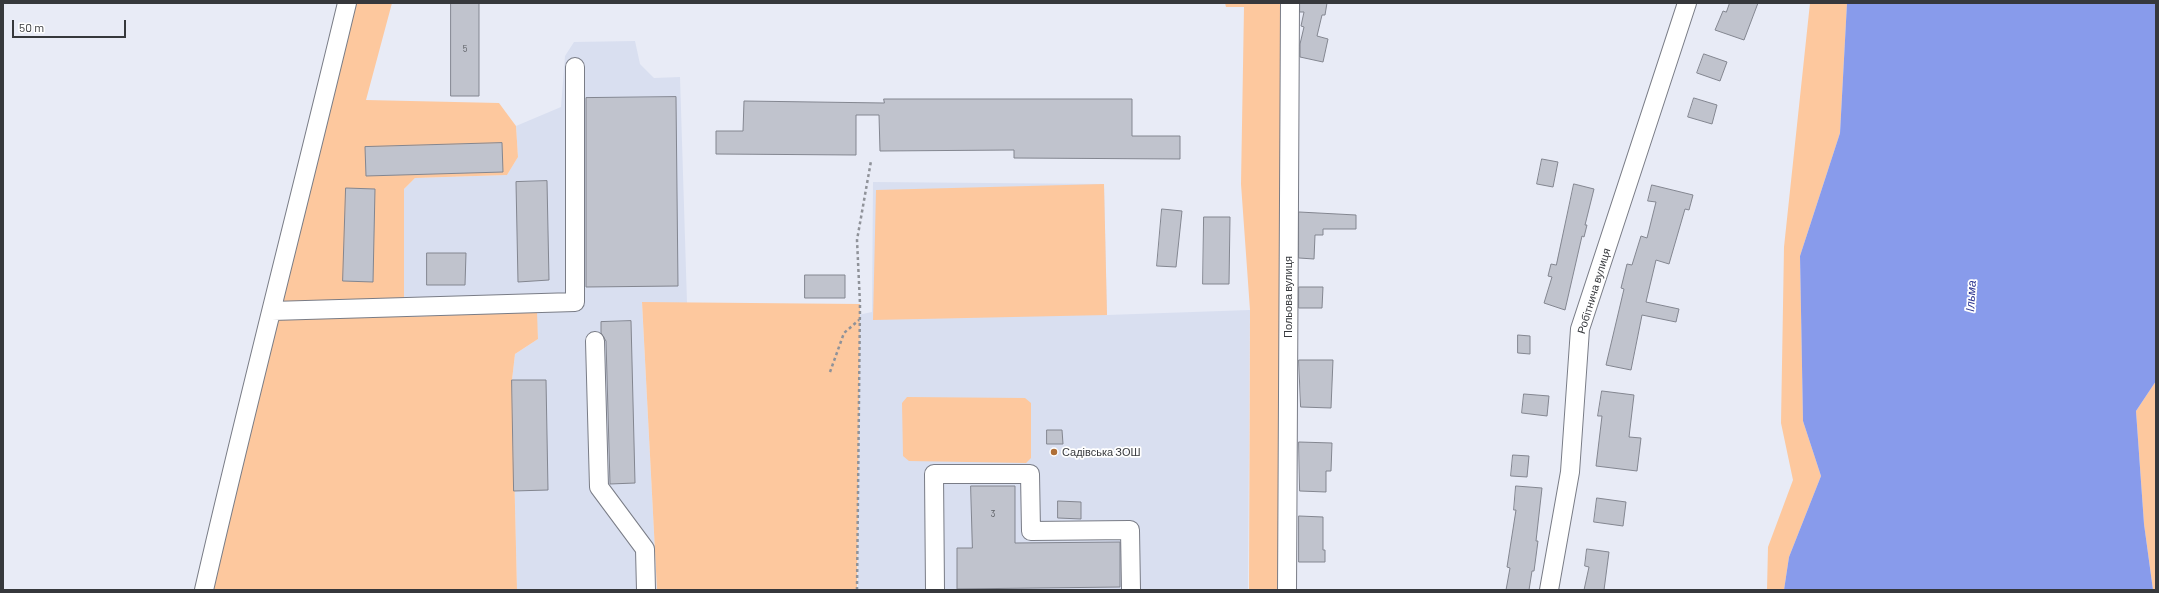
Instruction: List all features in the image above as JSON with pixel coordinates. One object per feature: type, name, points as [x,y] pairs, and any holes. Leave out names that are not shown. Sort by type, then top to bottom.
[{"type":"street","points":[[204,590],[240,431],[272,311],[347,3]]},
{"type":"street","name":"Польова вулиця","points":[[1287,590],[1290,3]]},
{"type":"street","name":"Робітнича вулиця","points":[[1549,590],[1570,472],[1580,329],[1687,3]]},
{"type":"street","points":[[272,311],[575,302],[575,67]]},
{"type":"street","points":[[595,341],[600,486],[645,549],[646,590]]},
{"type":"street","points":[[935,590],[934,474],[1030,474],[1031,531],[1130,530],[1131,590]]},
{"type":"path","points":[[857,590],[860,320],[857,240],[871,162]]},
{"type":"path","points":[[830,372],[844,333],[860,320]]},
{"type":"shaded area","points":[[347,3],[392,3],[366,100],[499,103],[516,126],[518,157],[507,175],[415,178],[404,189],[404,317],[537,312],[538,339],[515,354],[512,380],[517,590],[204,590]]},
{"type":"shaded area","points":[[1225,3],[1289,3],[1284,590],[1249,590],[1250,310],[1241,184],[1244,7],[1226,7]]},
{"type":"shaded area","points":[[1810,3],[1847,3],[1840,133],[1800,256],[1803,421],[1821,476],[1789,557],[1784,590],[1767,590],[1768,547],[1793,480],[1781,423],[1784,247]]},
{"type":"shaded area","points":[[635,41],[640,64],[654,78],[680,77],[687,303],[642,303],[657,590],[517,590],[512,380],[515,354],[538,339],[536,312],[404,317],[404,189],[415,178],[507,175],[518,157],[516,126],[561,107],[565,56],[574,42]]},
{"type":"shaded area","name":"Садівська ЗОШ","points":[[873,182],[1104,184],[1107,315],[1250,310],[1248,590],[858,590],[858,315],[872,312]]},
{"type":"shaded area","points":[[1104,184],[1107,315],[873,320],[876,190]]},
{"type":"shaded area","points":[[642,302],[860,304],[857,590],[657,590]]},
{"type":"shaded area","points":[[2156,381],[2156,590],[2153,590],[2144,524],[2136,411]]},
{"type":"shaded area","points":[[907,397],[1025,398],[1031,403],[1031,458],[1026,463],[909,461],[903,456],[902,403]]},
{"type":"water","name":"Ільма","points":[[1847,3],[2156,3],[2156,381],[2136,411],[2144,524],[2153,590],[1784,590],[1789,557],[1821,476],[1803,421],[1800,256],[1840,133]]},
{"type":"building","points":[[451,3],[479,3],[479,96],[451,96]]},
{"type":"building","points":[[1300,3],[1327,3],[1325,15],[1322,15],[1317,36],[1328,39],[1323,62],[1300,57],[1300,44],[1304,27],[1301,26],[1304,12],[1300,12]]},
{"type":"building","points":[[1730,3],[1758,3],[1744,40],[1715,30],[1723,11],[1726,12]]},
{"type":"building","points":[[1704,54],[1727,62],[1720,81],[1697,73]]},
{"type":"building","points":[[676,97],[678,286],[586,287],[586,98]]},
{"type":"building","points":[[1694,98],[1717,105],[1712,124],[1688,117]]},
{"type":"building","points":[[884,99],[1132,99],[1132,136],[1180,136],[1180,159],[1014,158],[1014,150],[880,151],[879,115],[856,115],[856,155],[716,154],[716,131],[743,131],[744,101],[884,103]]},
{"type":"building","points":[[502,143],[503,172],[366,176],[365,147]]},
{"type":"building","points":[[1542,159],[1558,162],[1553,187],[1537,184]]},
{"type":"building","points":[[547,181],[549,280],[518,282],[516,182]]},
{"type":"building","points":[[1574,184],[1594,189],[1585,225],[1587,225],[1584,237],[1582,236],[1565,310],[1544,303],[1552,277],[1548,276],[1551,264],[1556,265]]},
{"type":"building","points":[[1652,185],[1693,195],[1689,210],[1685,209],[1669,264],[1656,260],[1646,302],[1679,309],[1676,322],[1642,315],[1631,370],[1606,365],[1624,289],[1621,288],[1627,264],[1632,265],[1641,236],[1647,238],[1656,202],[1648,201]]},
{"type":"building","points":[[346,188],[375,189],[373,282],[343,281]]},
{"type":"building","points":[[1162,209],[1182,211],[1176,267],[1157,266]]},
{"type":"building","points":[[1299,212],[1356,215],[1356,229],[1323,229],[1323,235],[1315,235],[1314,259],[1299,258]]},
{"type":"building","points":[[1204,217],[1230,217],[1229,284],[1203,284]]},
{"type":"building","points":[[427,253],[466,253],[465,285],[427,285]]},
{"type":"building","points":[[805,275],[845,275],[845,298],[805,298]]},
{"type":"building","points":[[1299,287],[1323,287],[1322,308],[1299,308]]},
{"type":"building","points":[[631,321],[635,483],[610,484],[606,341],[601,333],[601,322]]},
{"type":"building","points":[[1518,335],[1530,336],[1530,354],[1518,353]]},
{"type":"building","points":[[1299,360],[1333,360],[1331,408],[1301,407]]},
{"type":"building","points":[[512,380],[546,380],[548,490],[514,491]]},
{"type":"building","points":[[1602,391],[1634,395],[1629,437],[1641,438],[1637,471],[1596,466],[1602,416],[1598,416]]},
{"type":"building","points":[[1524,394],[1549,396],[1547,416],[1522,413]]},
{"type":"building","points":[[1047,430],[1062,430],[1063,444],[1047,444]]},
{"type":"building","points":[[1299,442],[1332,443],[1331,471],[1326,471],[1326,492],[1300,491]]},
{"type":"building","points":[[1513,455],[1529,456],[1527,477],[1511,476]]},
{"type":"building","points":[[971,486],[1015,486],[1015,543],[1120,542],[1120,587],[957,589],[957,548],[972,548]]},
{"type":"building","points":[[1516,486],[1542,488],[1536,541],[1538,541],[1534,571],[1532,571],[1529,590],[1506,590],[1510,568],[1507,567],[1516,510],[1514,510]]},
{"type":"building","points":[[1597,498],[1626,502],[1623,526],[1594,522]]},
{"type":"building","points":[[1058,501],[1081,502],[1081,519],[1058,518]]},
{"type":"building","points":[[1299,516],[1323,517],[1323,550],[1325,550],[1325,562],[1299,562]]},
{"type":"building","points":[[1587,549],[1609,552],[1604,590],[1584,590],[1589,567],[1585,566]]},
{"type":"place","name":"Садівська ЗОШ","points":[[1054,452]]}]
